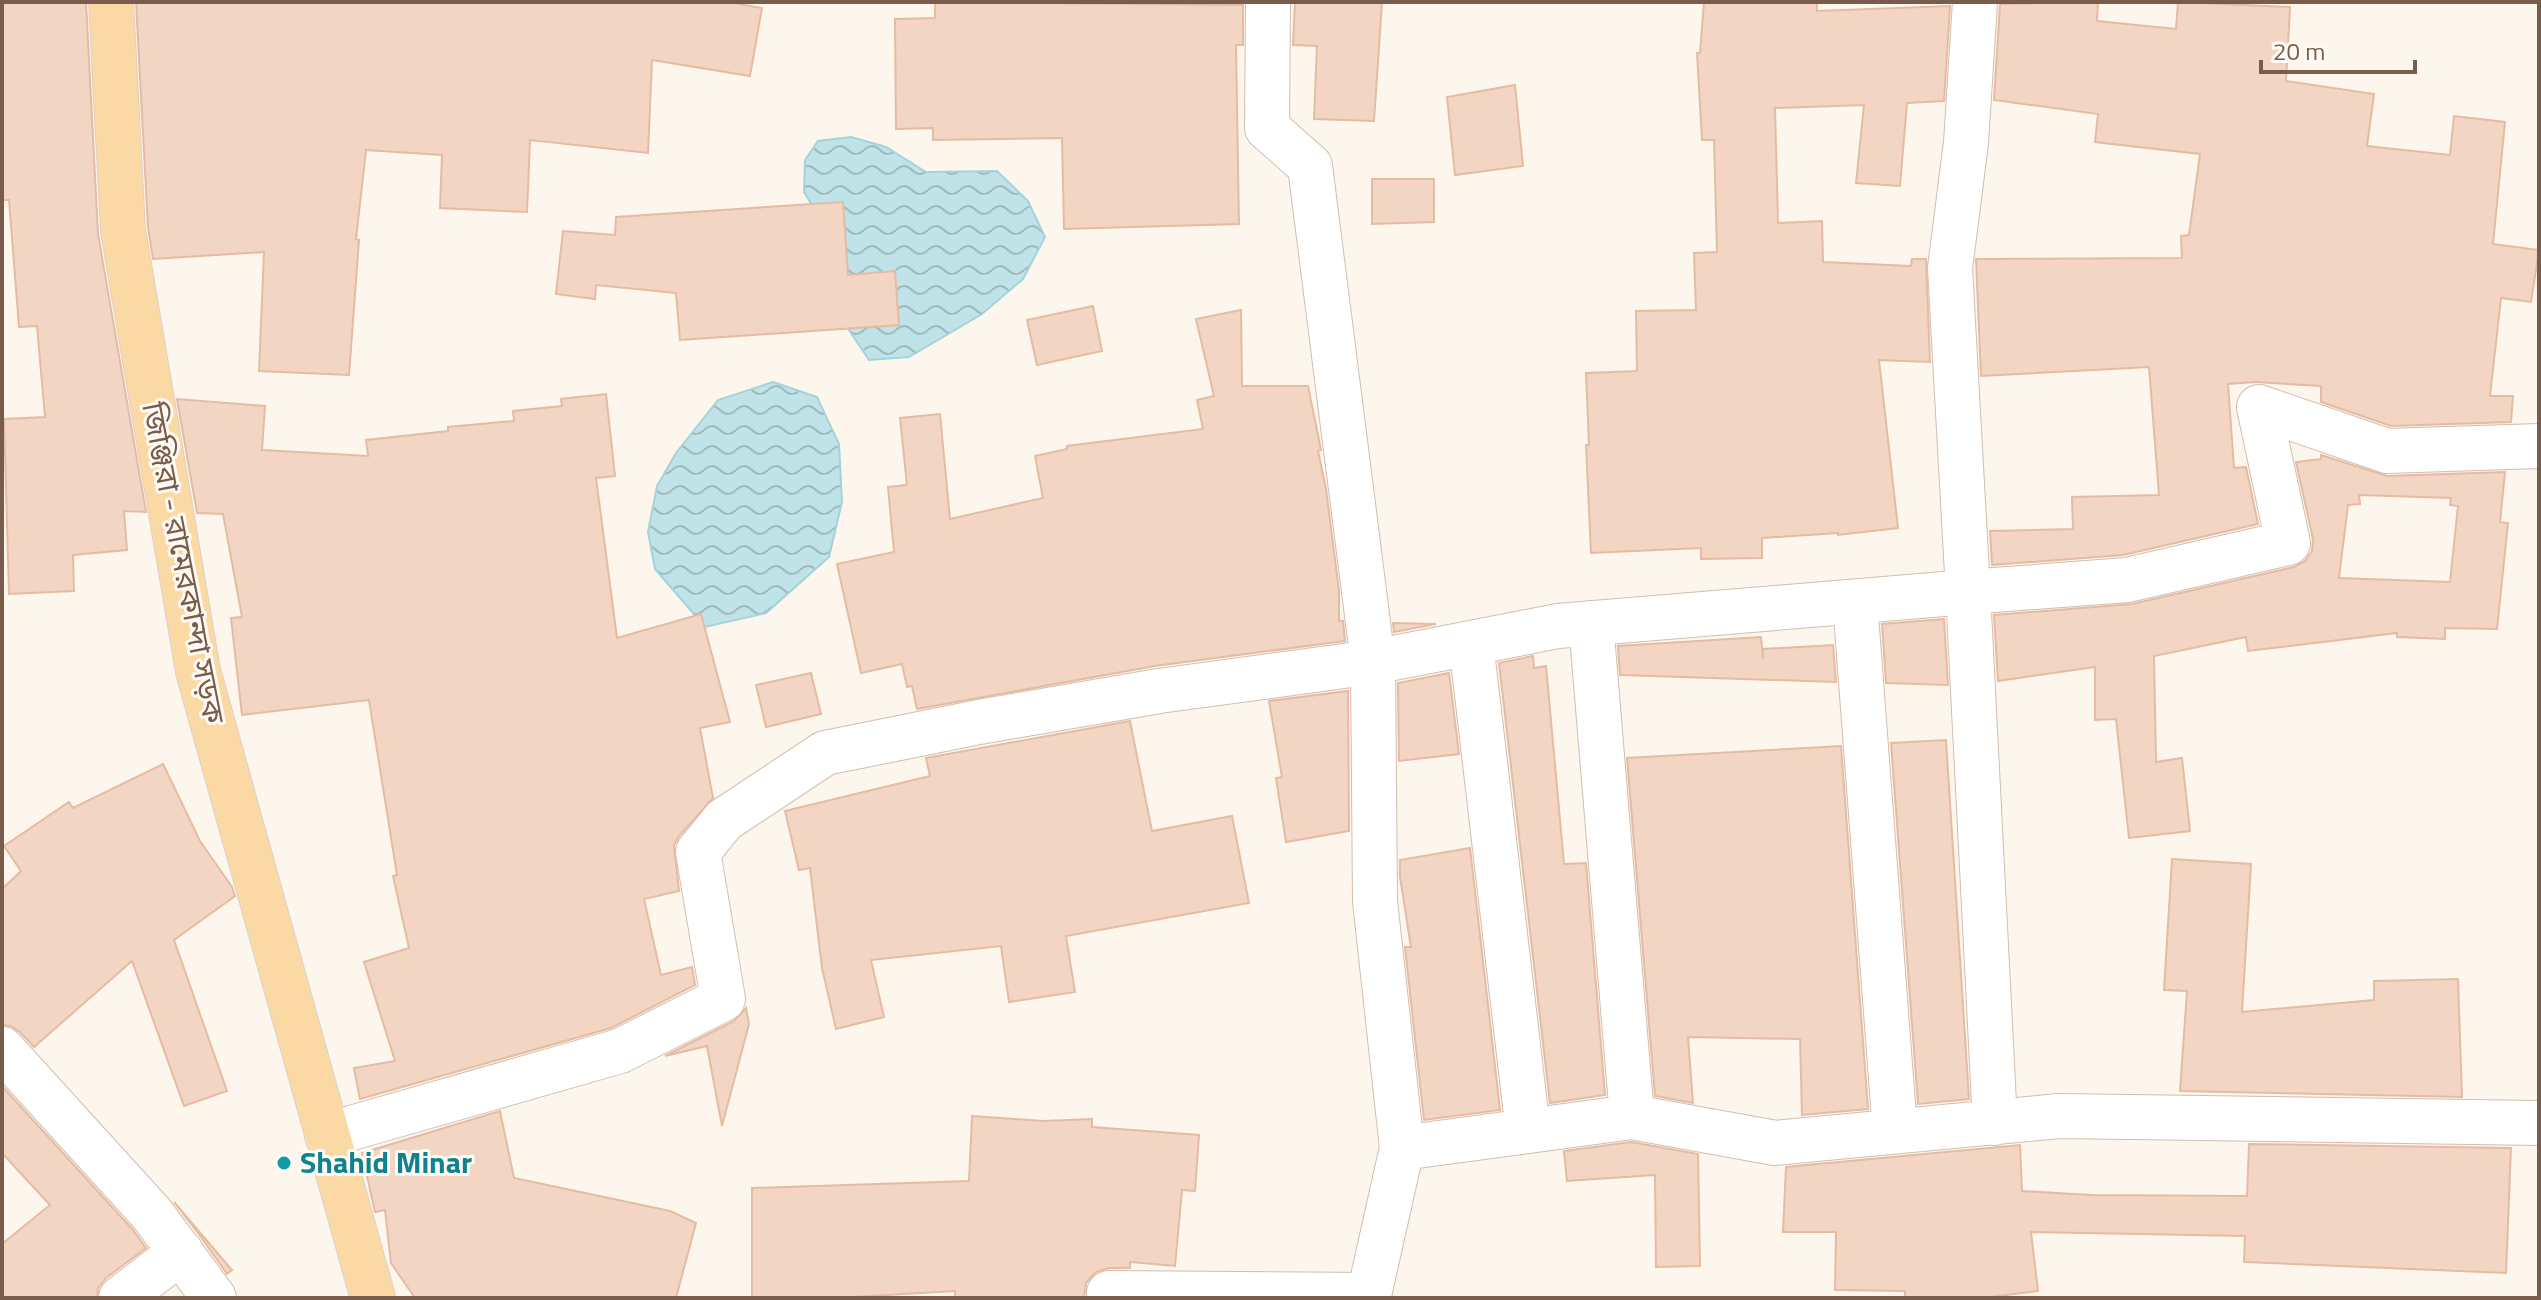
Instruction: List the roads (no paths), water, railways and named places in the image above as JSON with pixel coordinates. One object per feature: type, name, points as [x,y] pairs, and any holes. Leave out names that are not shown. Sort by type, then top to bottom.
[{"type":"main road","name":"জিঞ্জিরা - রামেরকান্দা সড়ক","points":[[111,2],[123,230],[198,671],[373,1298]]},
{"type":"street","points":[[1110,1298],[1109,1293],[1369,1295],[1402,1148],[1375,901],[1373,662],[1310,166],[1267,128],[1268,2]]},
{"type":"street","points":[[1975,2],[1966,143],[1950,268],[1995,1123]]},
{"type":"street","points":[[327,1135],[620,1051],[723,999],[698,852],[724,820],[825,753],[979,722],[1159,691],[1373,662],[1558,626],[2127,580],[2288,543],[2259,407],[2387,451],[2539,446]]},
{"type":"street","points":[[1855,602],[1895,1131]]},
{"type":"street","points":[[1591,623],[1632,1117]]},
{"type":"street","points":[[1471,643],[1528,1131]]},
{"type":"street","points":[[2,1049],[152,1214],[214,1298]]},
{"type":"street","points":[[1402,1148],[1632,1117],[1775,1143],[2059,1116],[2539,1123]]},
{"type":"street","points":[[121,1298],[181,1252]]},
{"type":"water","points":[[851,137],[886,147],[926,172],[997,171],[1028,201],[1045,237],[1023,279],[982,314],[909,357],[869,360],[843,321],[819,217],[804,192],[805,160],[818,141]]},
{"type":"water","points":[[773,382],[817,397],[839,444],[842,502],[829,557],[766,613],[705,627],[655,569],[648,532],[657,486],[676,453],[718,400]]},
{"type":"place","name":"Shahid Minar","points":[[284,1163]]}]
